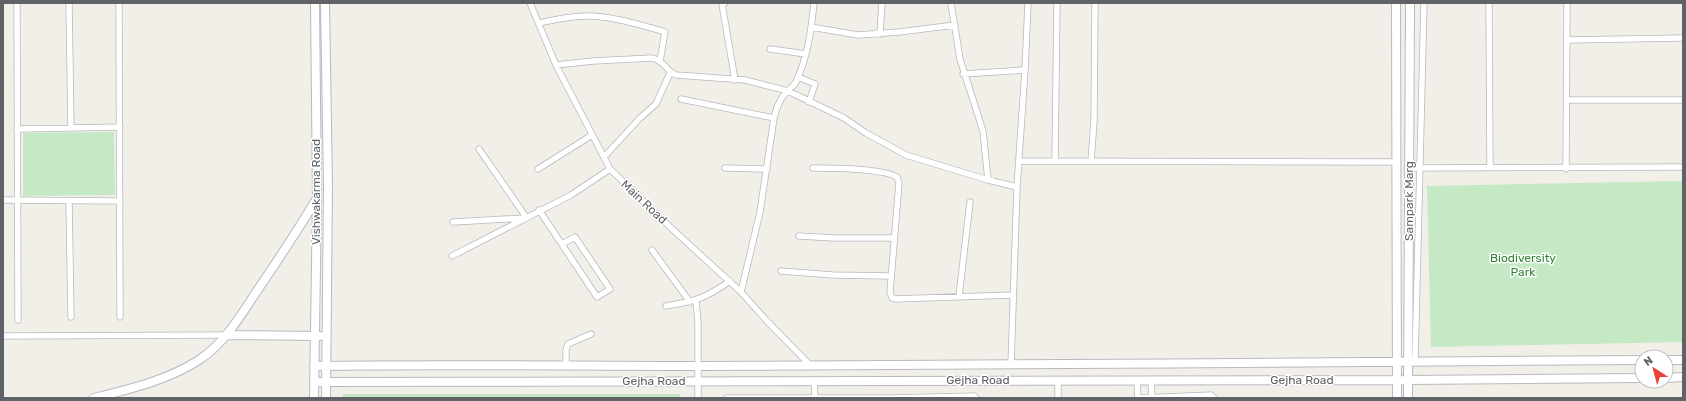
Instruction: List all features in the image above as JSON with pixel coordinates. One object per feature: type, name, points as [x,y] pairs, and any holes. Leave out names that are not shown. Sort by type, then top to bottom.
[{"type":"street","points":[[17,3],[18,320]]},
{"type":"street","points":[[69,3],[71,128]]},
{"type":"street","points":[[120,3],[120,317]]},
{"type":"street","name":"Vishwakarma Road","points":[[314,398],[317,198],[315,3]]},
{"type":"street","name":"Vishwakarma Road","points":[[325,3],[328,185],[326,398]]},
{"type":"street","name":"Main Road","points":[[530,3],[556,66],[610,168],[730,281],[810,365]]},
{"type":"street","points":[[725,3],[722,4],[735,80]]},
{"type":"street","points":[[741,292],[756,231],[774,118],[777,107],[783,96],[793,86],[798,77],[806,54],[814,3]]},
{"type":"street","points":[[880,34],[882,3]]},
{"type":"street","points":[[951,3],[963,74],[983,131],[988,180]]},
{"type":"street","points":[[1011,365],[1012,295],[1017,186],[1028,3]]},
{"type":"street","points":[[1056,161],[1057,3]]},
{"type":"street","points":[[1091,161],[1094,120],[1095,3]]},
{"type":"street","name":"Sampark Marg","points":[[1396,3],[1397,398]]},
{"type":"street","name":"Sampark Marg","points":[[1408,398],[1408,380],[1412,362],[1409,168],[1410,3]]},
{"type":"street","points":[[1412,362],[1424,3]]},
{"type":"street","points":[[1489,3],[1490,167]]},
{"type":"street","points":[[1566,169],[1567,3]]},
{"type":"street","points":[[539,23],[560,19],[600,16],[627,21],[665,32],[660,60]]},
{"type":"street","points":[[315,17],[325,18]]},
{"type":"street","points":[[811,27],[858,35],[880,34],[955,25]]},
{"type":"street","points":[[1567,40],[1683,38]]},
{"type":"street","points":[[770,49],[806,54]]},
{"type":"street","points":[[556,66],[593,61],[652,58],[660,60],[670,73],[676,75],[745,80],[788,91],[844,118],[866,133],[906,155],[988,180],[1017,186]]},
{"type":"street","points":[[963,74],[1025,70]]},
{"type":"street","points":[[604,157],[640,118],[656,104],[670,73]]},
{"type":"street","points":[[798,77],[815,84],[809,102]]},
{"type":"street","points":[[681,99],[774,118]]},
{"type":"street","points":[[1567,100],[1683,100]]},
{"type":"street","points":[[17,129],[120,127]]},
{"type":"street","points":[[538,169],[592,136]]},
{"type":"street","points":[[479,149],[526,217]]},
{"type":"street","points":[[1019,161],[1397,162]]},
{"type":"street","points":[[452,256],[539,210],[571,195],[610,168]]},
{"type":"street","points":[[725,168],[767,169]]},
{"type":"street","points":[[813,168],[846,169],[885,173],[897,176],[899,183],[890,296],[895,299],[1012,295]]},
{"type":"street","points":[[1409,168],[1683,168]]},
{"type":"street","points":[[94,398],[142,385],[185,368],[205,356],[227,335],[295,234],[317,198]]},
{"type":"street","points":[[3,200],[120,202]]},
{"type":"street","points":[[69,201],[71,317]]},
{"type":"street","points":[[959,296],[970,202]]},
{"type":"street","points":[[539,210],[597,297],[610,289],[575,237],[562,244]]},
{"type":"street","points":[[453,222],[526,217]]},
{"type":"street","points":[[799,236],[834,238],[894,238]]},
{"type":"street","points":[[652,250],[693,301],[698,366],[698,398]]},
{"type":"street","points":[[781,271],[833,275],[891,276]]},
{"type":"street","points":[[666,306],[693,301],[711,294],[730,281]]},
{"type":"street","points":[[566,365],[566,350],[568,344],[591,334]]},
{"type":"street","points":[[3,336],[327,336]]},
{"type":"street","name":"Gejha Road","points":[[314,366],[451,364],[698,366],[1011,365],[1634,360]]},
{"type":"street","name":"Gejha Road","points":[[314,382],[1408,380],[1634,378]]},
{"type":"street","points":[[1058,380],[1058,398]]},
{"type":"street","points":[[1137,380],[1138,398]]},
{"type":"street","points":[[1151,380],[1152,398]]},
{"type":"street","points":[[814,381],[815,398]]},
{"type":"street","points":[[1141,398],[1212,395],[1214,398]]},
{"type":"street","points":[[727,398],[891,398],[974,396],[976,398]]},
{"type":"green space","points":[[114,132],[115,195],[23,196],[23,133]]},
{"type":"green space","name":"Biodiversity Park","points":[[1683,181],[1683,342],[1431,347],[1427,186]]},
{"type":"green space","points":[[343,394],[680,394],[680,398],[343,398]]}]
